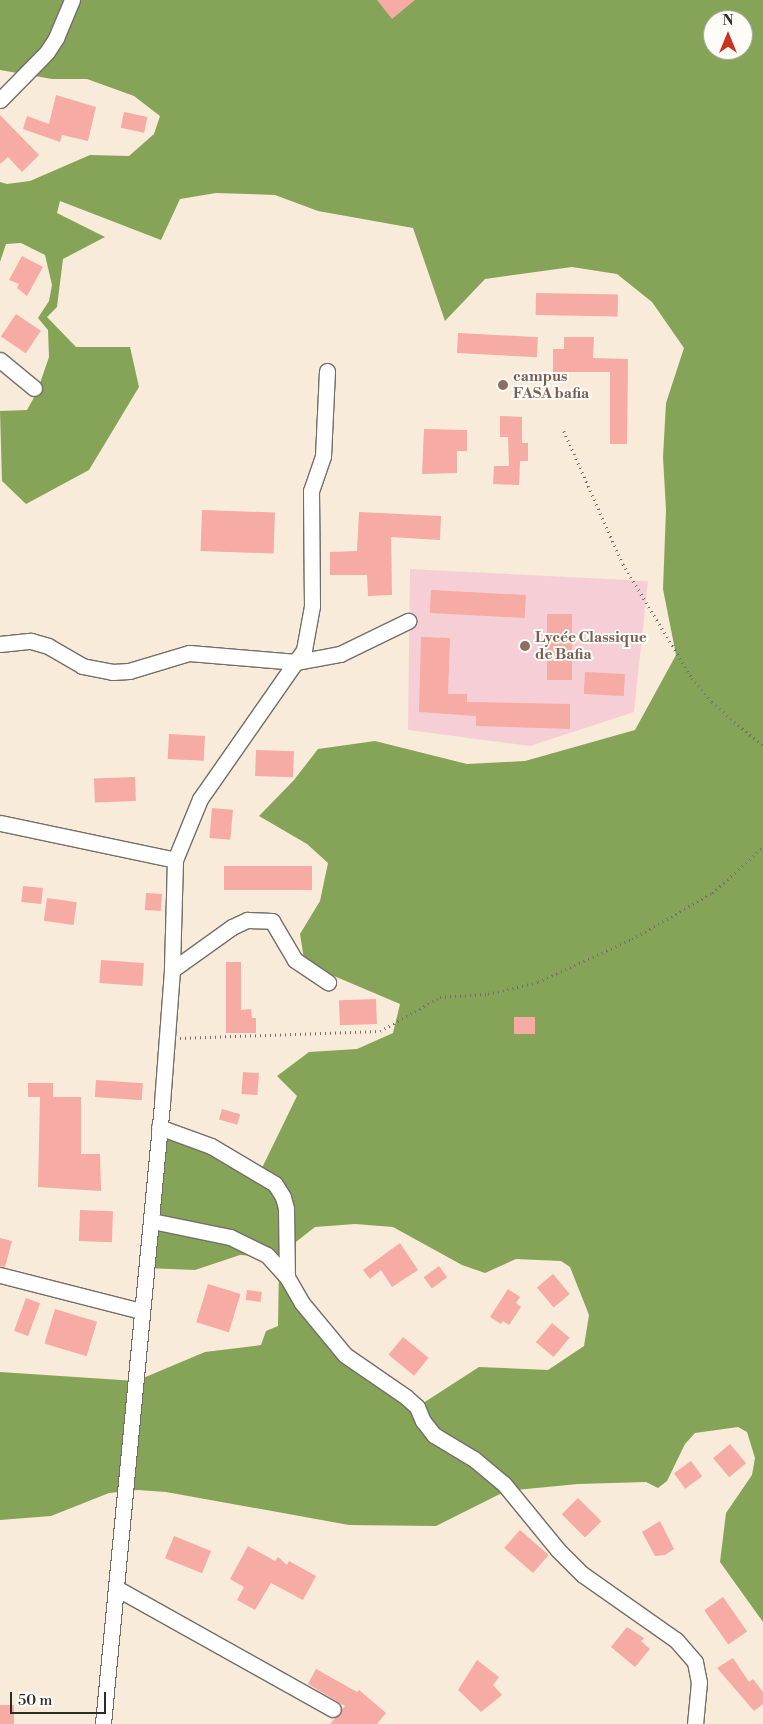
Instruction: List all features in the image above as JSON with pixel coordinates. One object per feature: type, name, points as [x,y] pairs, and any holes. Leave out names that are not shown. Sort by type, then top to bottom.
[{"type":"street","points":[[0,100],[47,52],[56,38],[72,0]]},
{"type":"street","points":[[0,360],[34,388]]},
{"type":"street","points":[[103,1724],[118,1589],[141,1311],[152,1221],[160,1127],[172,970],[175,860],[200,799],[251,722],[304,650],[312,606],[311,491],[322,456],[327,371]]},
{"type":"street","points":[[0,644],[31,641],[82,666],[112,672],[129,671],[189,653],[297,662],[340,654],[408,621]]},
{"type":"street","points":[[0,824],[175,860]]},
{"type":"street","points":[[172,970],[232,927],[247,920],[272,921],[295,960],[328,982]]},
{"type":"street","points":[[160,1127],[211,1146],[275,1184],[284,1197],[286,1208],[287,1277]]},
{"type":"street","points":[[152,1221],[237,1240],[267,1255],[287,1277],[302,1303],[345,1355],[406,1396],[417,1407],[423,1422],[434,1435],[474,1459],[504,1484],[558,1550],[582,1574],[676,1640],[695,1662],[699,1682],[695,1724]]},
{"type":"street","points":[[0,1275],[141,1311]]},
{"type":"street","points":[[118,1589],[333,1709]]},
{"type":"path","points":[[564,431],[623,564],[692,678],[712,702],[763,746]]},
{"type":"path","points":[[166,1038],[380,1031],[440,997],[488,994],[538,982],[632,939],[712,893],[763,846]]},
{"type":"shaded area","name":"Lycée Classique de Bafia","points":[[410,569],[648,581],[634,712],[530,746],[408,730]]},
{"type":"green space","points":[[0,0],[763,0],[763,1622],[720,1562],[726,1513],[752,1475],[755,1458],[747,1432],[738,1427],[695,1433],[685,1444],[667,1481],[658,1488],[646,1482],[578,1484],[506,1491],[436,1526],[349,1525],[166,1492],[138,1490],[109,1493],[51,1516],[0,1520],[0,1372],[136,1381],[205,1352],[261,1345],[266,1331],[278,1326],[279,1267],[258,1256],[240,1255],[195,1270],[146,1268],[158,1125],[260,1172],[297,1096],[277,1076],[309,1052],[357,1049],[393,1033],[400,1004],[334,976],[307,978],[300,934],[320,901],[328,863],[307,844],[259,816],[294,780],[318,749],[375,741],[467,764],[525,761],[635,730],[676,655],[663,589],[666,510],[663,457],[666,403],[684,348],[652,302],[617,274],[572,267],[485,279],[445,321],[413,228],[318,211],[275,195],[216,193],[180,199],[161,240],[60,201],[57,213],[105,237],[63,259],[57,307],[47,317],[76,347],[130,347],[139,387],[89,470],[26,504],[2,481],[0,411],[27,410],[37,392],[49,357],[48,330],[38,318],[49,301],[52,285],[45,255],[21,243],[6,244],[0,262],[0,182],[7,184],[30,181],[90,155],[129,156],[154,134],[160,116],[134,96],[87,79],[52,79],[0,70]],"holes":[[[355,1224],[393,1227],[462,1265],[485,1273],[516,1259],[561,1261],[570,1267],[589,1315],[584,1346],[548,1370],[479,1367],[417,1407],[345,1355],[291,1282],[292,1245],[315,1227]]]},
{"type":"building","points":[[377,0],[415,0],[392,19]]},
{"type":"building","points":[[56,95],[96,107],[88,141],[62,135],[60,142],[23,129],[27,116],[49,124]]},
{"type":"building","points":[[124,112],[147,117],[144,133],[121,128]]},
{"type":"building","points":[[0,115],[39,155],[22,172],[8,157],[0,164]]},
{"type":"building","points":[[22,256],[43,267],[27,296],[17,288],[19,284],[9,280]]},
{"type":"building","points":[[536,293],[618,294],[618,316],[536,315]]},
{"type":"building","points":[[16,314],[41,331],[26,353],[1,336]]},
{"type":"building","points":[[458,333],[538,337],[537,357],[457,353]]},
{"type":"building","points":[[564,337],[594,337],[593,358],[628,359],[627,444],[610,444],[610,372],[553,372],[553,349],[564,349]]},
{"type":"building","points":[[500,416],[522,417],[522,443],[528,443],[528,461],[520,461],[519,485],[493,484],[494,466],[509,466],[508,437],[500,437]]},
{"type":"building","points":[[424,429],[467,430],[467,451],[457,451],[457,473],[422,474]]},
{"type":"building","points":[[202,510],[275,513],[274,554],[201,551]]},
{"type":"building","points":[[359,512],[441,516],[440,540],[391,537],[392,595],[368,596],[367,575],[330,575],[330,552],[357,551]]},
{"type":"building","points":[[431,590],[526,595],[525,618],[430,613]]},
{"type":"building","points":[[547,614],[572,614],[572,680],[547,680]]},
{"type":"building","points":[[421,637],[450,638],[448,694],[467,694],[467,702],[570,704],[570,729],[476,726],[476,716],[419,712]]},
{"type":"building","points":[[585,672],[625,674],[624,696],[584,694]]},
{"type":"building","points":[[169,734],[205,736],[204,761],[168,759]]},
{"type":"building","points":[[256,750],[294,751],[293,777],[255,776]]},
{"type":"building","points":[[135,777],[136,801],[95,802],[94,778]]},
{"type":"building","points":[[212,808],[233,810],[230,840],[209,838]]},
{"type":"building","points":[[224,866],[312,866],[312,890],[224,890]]},
{"type":"building","points":[[23,886],[43,888],[41,904],[21,902]]},
{"type":"building","points":[[146,893],[162,894],[161,911],[145,910]]},
{"type":"building","points":[[47,898],[77,902],[74,925],[44,921]]},
{"type":"building","points":[[101,960],[144,963],[142,986],[99,983]]},
{"type":"building","points":[[226,962],[241,962],[241,1010],[251,1009],[252,1018],[256,1018],[256,1033],[226,1033]]},
{"type":"building","points":[[376,999],[377,1024],[340,1025],[339,1000]]},
{"type":"building","points":[[514,1017],[535,1017],[535,1034],[514,1034]]},
{"type":"building","points":[[243,1072],[259,1073],[257,1095],[241,1094]]},
{"type":"building","points":[[96,1080],[143,1083],[142,1100],[95,1097]]},
{"type":"building","points":[[28,1083],[53,1083],[53,1097],[81,1097],[81,1154],[100,1154],[101,1191],[38,1187],[40,1097],[28,1097]]},
{"type":"building","points":[[222,1109],[240,1114],[237,1125],[219,1120]]},
{"type":"building","points":[[80,1210],[113,1211],[112,1242],[79,1241]]},
{"type":"building","points":[[0,1238],[12,1241],[5,1267],[0,1266]]},
{"type":"building","points":[[400,1243],[418,1270],[392,1287],[381,1270],[370,1279],[363,1270]]},
{"type":"building","points":[[439,1266],[447,1277],[432,1288],[424,1277]]},
{"type":"building","points":[[553,1274],[570,1294],[554,1307],[537,1287]]},
{"type":"building","points":[[208,1284],[241,1294],[229,1332],[196,1322]]},
{"type":"building","points":[[508,1289],[520,1297],[516,1303],[521,1307],[509,1325],[503,1321],[501,1324],[490,1317]]},
{"type":"building","points":[[247,1290],[262,1292],[260,1302],[246,1300]]},
{"type":"building","points":[[26,1298],[40,1303],[28,1336],[14,1331]]},
{"type":"building","points":[[55,1309],[97,1322],[87,1356],[44,1343]]},
{"type":"building","points":[[552,1323],[570,1338],[554,1357],[536,1342]]},
{"type":"building","points":[[403,1337],[429,1358],[414,1376],[389,1355]]},
{"type":"building","points":[[730,1444],[746,1463],[729,1477],[713,1458]]},
{"type":"building","points":[[691,1461],[702,1476],[685,1489],[674,1473]]},
{"type":"building","points":[[578,1498],[601,1521],[585,1538],[562,1514]]},
{"type":"building","points":[[660,1521],[674,1549],[665,1555],[655,1556],[642,1532]]},
{"type":"building","points":[[520,1530],[549,1555],[533,1573],[504,1548]]},
{"type":"building","points":[[174,1536],[211,1551],[202,1573],[165,1558]]},
{"type":"building","points":[[248,1546],[275,1561],[278,1557],[287,1565],[289,1561],[316,1576],[303,1600],[271,1583],[255,1610],[237,1600],[244,1587],[230,1579]]},
{"type":"building","points":[[723,1597],[747,1631],[728,1645],[704,1610]]},
{"type":"building","points":[[627,1627],[644,1638],[641,1641],[650,1649],[635,1667],[611,1647]]},
{"type":"building","points":[[733,1658],[749,1682],[753,1679],[763,1692],[763,1704],[754,1711],[717,1668]]},
{"type":"building","points":[[477,1660],[499,1677],[493,1685],[502,1695],[481,1712],[458,1690]]},
{"type":"building","points":[[316,1669],[357,1692],[359,1690],[386,1713],[377,1724],[330,1724],[345,1706],[308,1684]]},
{"type":"building","points":[[0,1705],[14,1705],[14,1724],[0,1724]]},
{"type":"place","name":"campus FASA bafia","points":[[503,385]]},
{"type":"place","name":"Lycée Classique de Bafia","points":[[525,646]]}]
